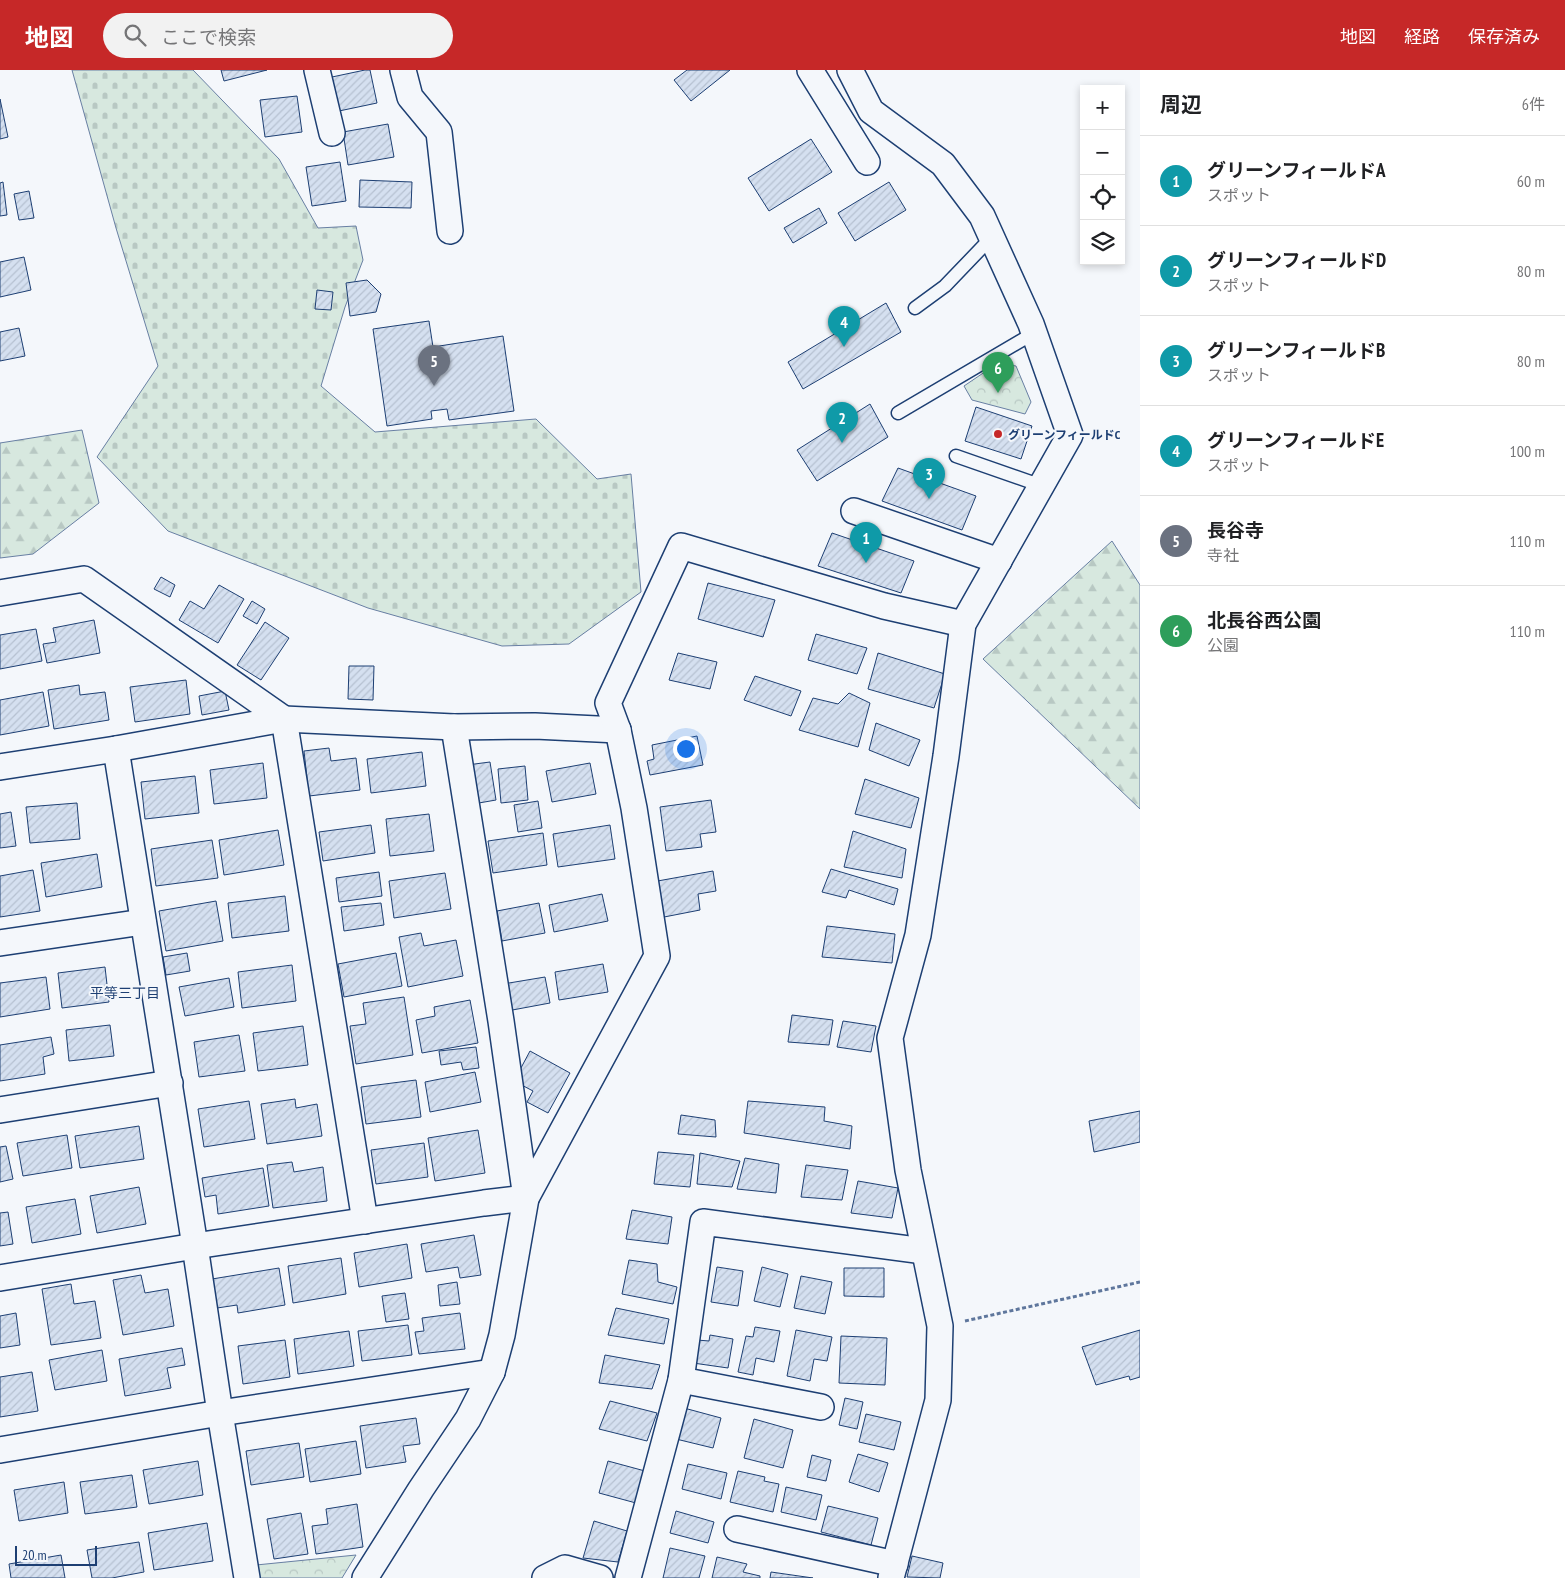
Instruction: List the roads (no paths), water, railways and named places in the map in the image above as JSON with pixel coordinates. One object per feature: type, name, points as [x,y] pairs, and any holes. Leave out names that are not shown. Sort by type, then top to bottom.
[{"type":"street","points":[[317,70],[332,132]]},
{"type":"street","points":[[403,70],[410,96],[439,132],[450,231]]},
{"type":"street","points":[[810,70],[867,162]]},
{"type":"street","points":[[737,1529],[893,1571],[938,1400],[940,1326],[908,1170],[890,1038],[918,935],[946,756],[964,624],[1070,435],[1034,333],[982,216],[942,164],[872,111],[850,70]]},
{"type":"street","points":[[854,511],[999,560]]},
{"type":"street","points":[[526,1198],[657,956],[634,808],[618,730],[608,703],[680,546],[884,606],[964,624]]},
{"type":"street","points":[[0,593],[84,579],[284,719],[365,1221]]},
{"type":"street","points":[[0,768],[284,719],[454,727],[535,726],[618,730]]},
{"type":"street","points":[[365,1578],[468,1419],[492,1372],[502,1335],[526,1198],[501,1021],[454,727]]},
{"type":"street","points":[[116,749],[247,1578]]},
{"type":"street","points":[[0,943],[142,922]]},
{"type":"street","points":[[0,1110],[170,1082]]},
{"type":"street","points":[[0,1278],[484,1202],[526,1198]]},
{"type":"street","points":[[628,1578],[681,1380],[703,1222],[924,1251]]},
{"type":"street","points":[[0,1450],[220,1413],[492,1372]]},
{"type":"street","points":[[681,1380],[821,1407]]},
{"type":"street","points":[[545,1578],[565,1568],[600,1578]]},
{"type":"lane","points":[[915,308],[945,286],[992,237]]},
{"type":"lane","points":[[898,413],[1034,333]]},
{"type":"lane","points":[[956,456],[1042,486]]},
{"type":"place","name":"グリーンフィールドE","points":[[844,347]]},
{"type":"place","name":"長谷寺","points":[[434,386]]},
{"type":"place","name":"北長谷西公園","points":[[998,393]]},
{"type":"place","name":"グリーンフィールドC","points":[[998,434]]},
{"type":"place","name":"グリーンフィールドD","points":[[842,443]]},
{"type":"place","name":"グリーンフィールドB","points":[[929,499]]},
{"type":"place","name":"グリーンフィールドA","points":[[866,563]]},
{"type":"district","name":"平等三丁目","points":[[125,993]]}]
